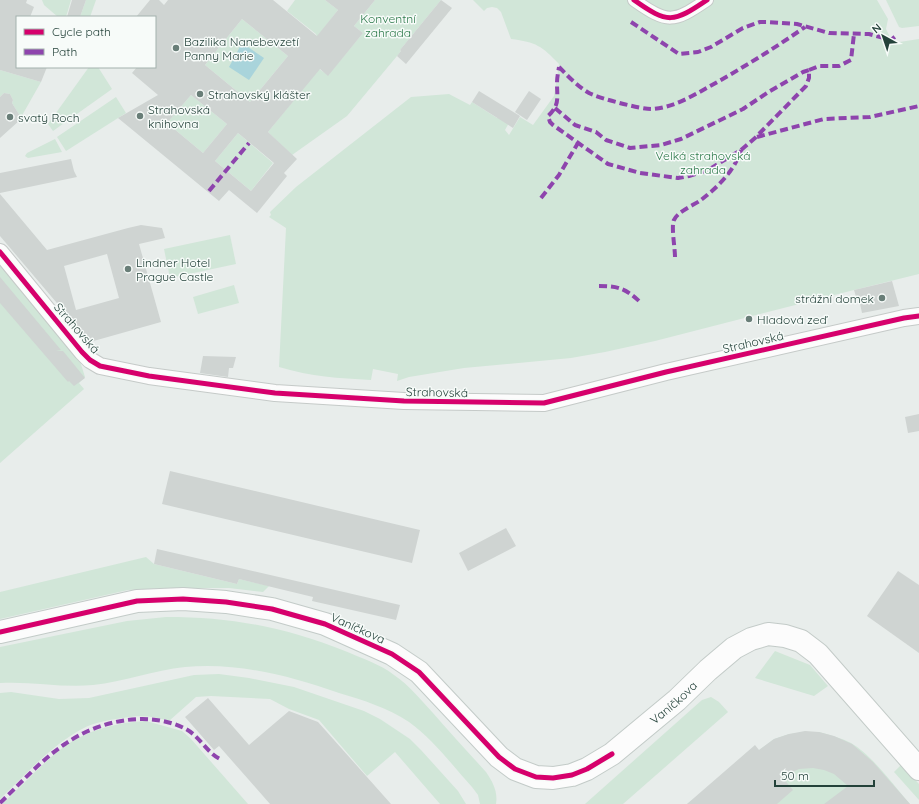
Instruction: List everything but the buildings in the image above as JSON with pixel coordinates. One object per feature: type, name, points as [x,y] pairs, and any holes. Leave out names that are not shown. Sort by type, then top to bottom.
[{"type":"main road","name":"Vaníčkova","points":[[0,632],[137,601],[183,599],[226,602],[272,609],[325,624],[392,654],[419,672],[499,757],[515,770],[536,777],[553,778],[587,769],[612,754],[676,700],[734,648],[751,639],[768,634],[785,636],[801,641],[818,654],[919,769]]},
{"type":"street","points":[[634,0],[652,12],[668,18],[687,14],[707,0]]},
{"type":"street","name":"Strahovská","points":[[0,252],[82,352],[90,360],[100,366],[149,376],[275,393],[404,401],[544,403],[674,370],[904,318],[919,316]]},
{"type":"green space","points":[[42,0],[71,0],[66,16],[57,16],[44,5]]},
{"type":"green space","points":[[86,0],[96,0],[90,16],[80,16]]},
{"type":"green space","points":[[295,0],[325,0],[338,10],[317,37],[316,34],[287,11]]},
{"type":"green space","name":"Konventní zahrada","points":[[375,0],[441,0],[347,116],[292,155],[268,132],[319,69],[328,75],[363,33],[354,26]]},
{"type":"green space","name":"Velká strahovská zahrada","points":[[473,0],[877,0],[888,19],[886,29],[893,43],[919,39],[919,274],[655,341],[571,358],[464,368],[409,377],[397,381],[398,374],[373,369],[371,380],[314,375],[279,367],[286,228],[269,217],[271,215],[270,212],[296,187],[411,97],[449,94],[470,105],[472,102],[497,118],[514,114],[505,130],[509,135],[520,117],[533,125],[554,96],[559,64],[548,53],[533,43],[511,39],[501,12],[497,8],[492,7],[487,8],[484,11]]},
{"type":"green space","points":[[886,0],[919,0],[919,26],[899,27]]},
{"type":"green space","points":[[242,19],[288,56],[250,102],[205,65]]},
{"type":"green space","points":[[88,68],[99,68],[112,89],[53,131],[48,124]]},
{"type":"green space","points":[[0,70],[41,82],[20,119],[20,116],[12,103],[13,100],[10,94],[4,93],[0,97]]},
{"type":"green space","points":[[191,95],[227,124],[203,153],[167,123]]},
{"type":"green space","points":[[116,97],[126,113],[66,151],[57,137]]},
{"type":"green space","points":[[238,133],[273,163],[251,191],[215,161]]},
{"type":"green space","points":[[55,139],[62,152],[28,158],[25,156],[27,153]]},
{"type":"green space","points":[[230,235],[236,264],[170,278],[164,249]]},
{"type":"green space","points":[[0,266],[76,354],[85,377],[79,383],[84,389],[0,463]]},
{"type":"green space","points":[[234,285],[239,303],[198,314],[193,297]]},
{"type":"green space","points":[[146,557],[154,564],[237,584],[239,579],[269,586],[263,592],[229,588],[164,588],[128,590],[0,619],[0,592]]},
{"type":"green space","points":[[166,617],[190,617],[236,621],[279,630],[345,651],[389,671],[415,693],[486,772],[494,787],[496,804],[480,804],[478,795],[442,753],[426,736],[401,717],[366,702],[283,676],[244,669],[205,666],[185,667],[116,681],[81,686],[0,683],[0,647],[127,621]]},
{"type":"green space","points":[[775,651],[810,665],[828,686],[814,696],[755,678]]},
{"type":"green space","points":[[219,674],[294,687],[364,711],[380,719],[410,739],[458,791],[466,804],[440,804],[395,752],[367,776],[319,720],[289,709],[270,699],[211,696],[196,697],[169,721],[152,717],[135,716],[102,722],[82,729],[60,743],[0,799],[0,693],[11,692],[59,699],[89,698],[194,675]]},
{"type":"green space","points":[[711,697],[719,702],[728,712],[623,804],[585,804],[702,700]]},
{"type":"green space","points":[[146,721],[182,731],[191,739],[248,804],[2,804],[49,759],[74,740],[93,731],[114,725]]},
{"type":"green space","points":[[819,732],[851,743],[859,748],[875,763],[910,804],[687,804],[774,739],[789,734]]},
{"type":"green space","points":[[901,765],[919,784],[919,800],[894,772]]},
{"type":"water","points":[[242,43],[264,58],[249,80],[229,67]]},
{"type":"marked path","points":[[631,22],[679,54],[698,52],[711,47],[743,28],[760,22],[797,24],[829,33],[869,34],[891,40],[897,35]]},
{"type":"marked path","points":[[559,67],[573,81],[589,93],[601,98],[640,108],[661,108],[684,100],[705,89],[759,57],[805,27]]},
{"type":"marked path","points":[[809,70],[819,66],[839,66],[851,60],[854,34]]},
{"type":"marked path","points":[[555,108],[575,125],[596,132],[606,140],[630,148],[661,145],[681,139],[743,109],[770,91],[809,70],[809,78],[806,86],[755,138],[741,150],[708,170],[678,178],[640,173],[608,164],[553,125],[548,116],[552,112],[557,101],[559,67]]},
{"type":"marked path","points":[[757,137],[824,119],[870,117],[919,106]]},
{"type":"marked path","points":[[209,191],[249,143]]},
{"type":"marked path","points":[[541,198],[559,175],[578,143]]},
{"type":"marked path","points":[[675,257],[674,220],[682,211],[701,200],[720,184],[735,164],[741,150]]},
{"type":"marked path","points":[[599,286],[620,289],[629,293],[639,301]]},
{"type":"marked path","points":[[0,803],[39,764],[56,750],[78,736],[107,724],[138,719],[169,723],[189,731],[220,759]]},
{"type":"cycle path","points":[[634,0],[655,13],[663,17],[670,18],[686,13],[707,0]]},
{"type":"cycle path","points":[[0,252],[82,352],[90,360],[100,366],[149,376],[275,393],[404,401],[544,403],[666,372],[904,318],[919,316]]},
{"type":"cycle path","points":[[0,632],[137,601],[183,599],[226,602],[272,609],[325,624],[392,654],[419,672],[499,757],[515,769],[536,777],[553,778],[572,775],[587,769],[612,754]]},
{"type":"place","name":"Bazilika Nanebevzetí Panny Marie","points":[[176,48]]},
{"type":"place","name":"Strahovský klášter","points":[[200,94]]},
{"type":"place","name":"Strahovská knihovna","points":[[140,116]]},
{"type":"place","name":"svatý Roch","points":[[10,117]]},
{"type":"place","name":"Lindner Hotel Prague Castle","points":[[128,269]]},
{"type":"place","name":"strážní domek","points":[[882,298]]},
{"type":"place","name":"Hladová zeď","points":[[749,319]]}]
